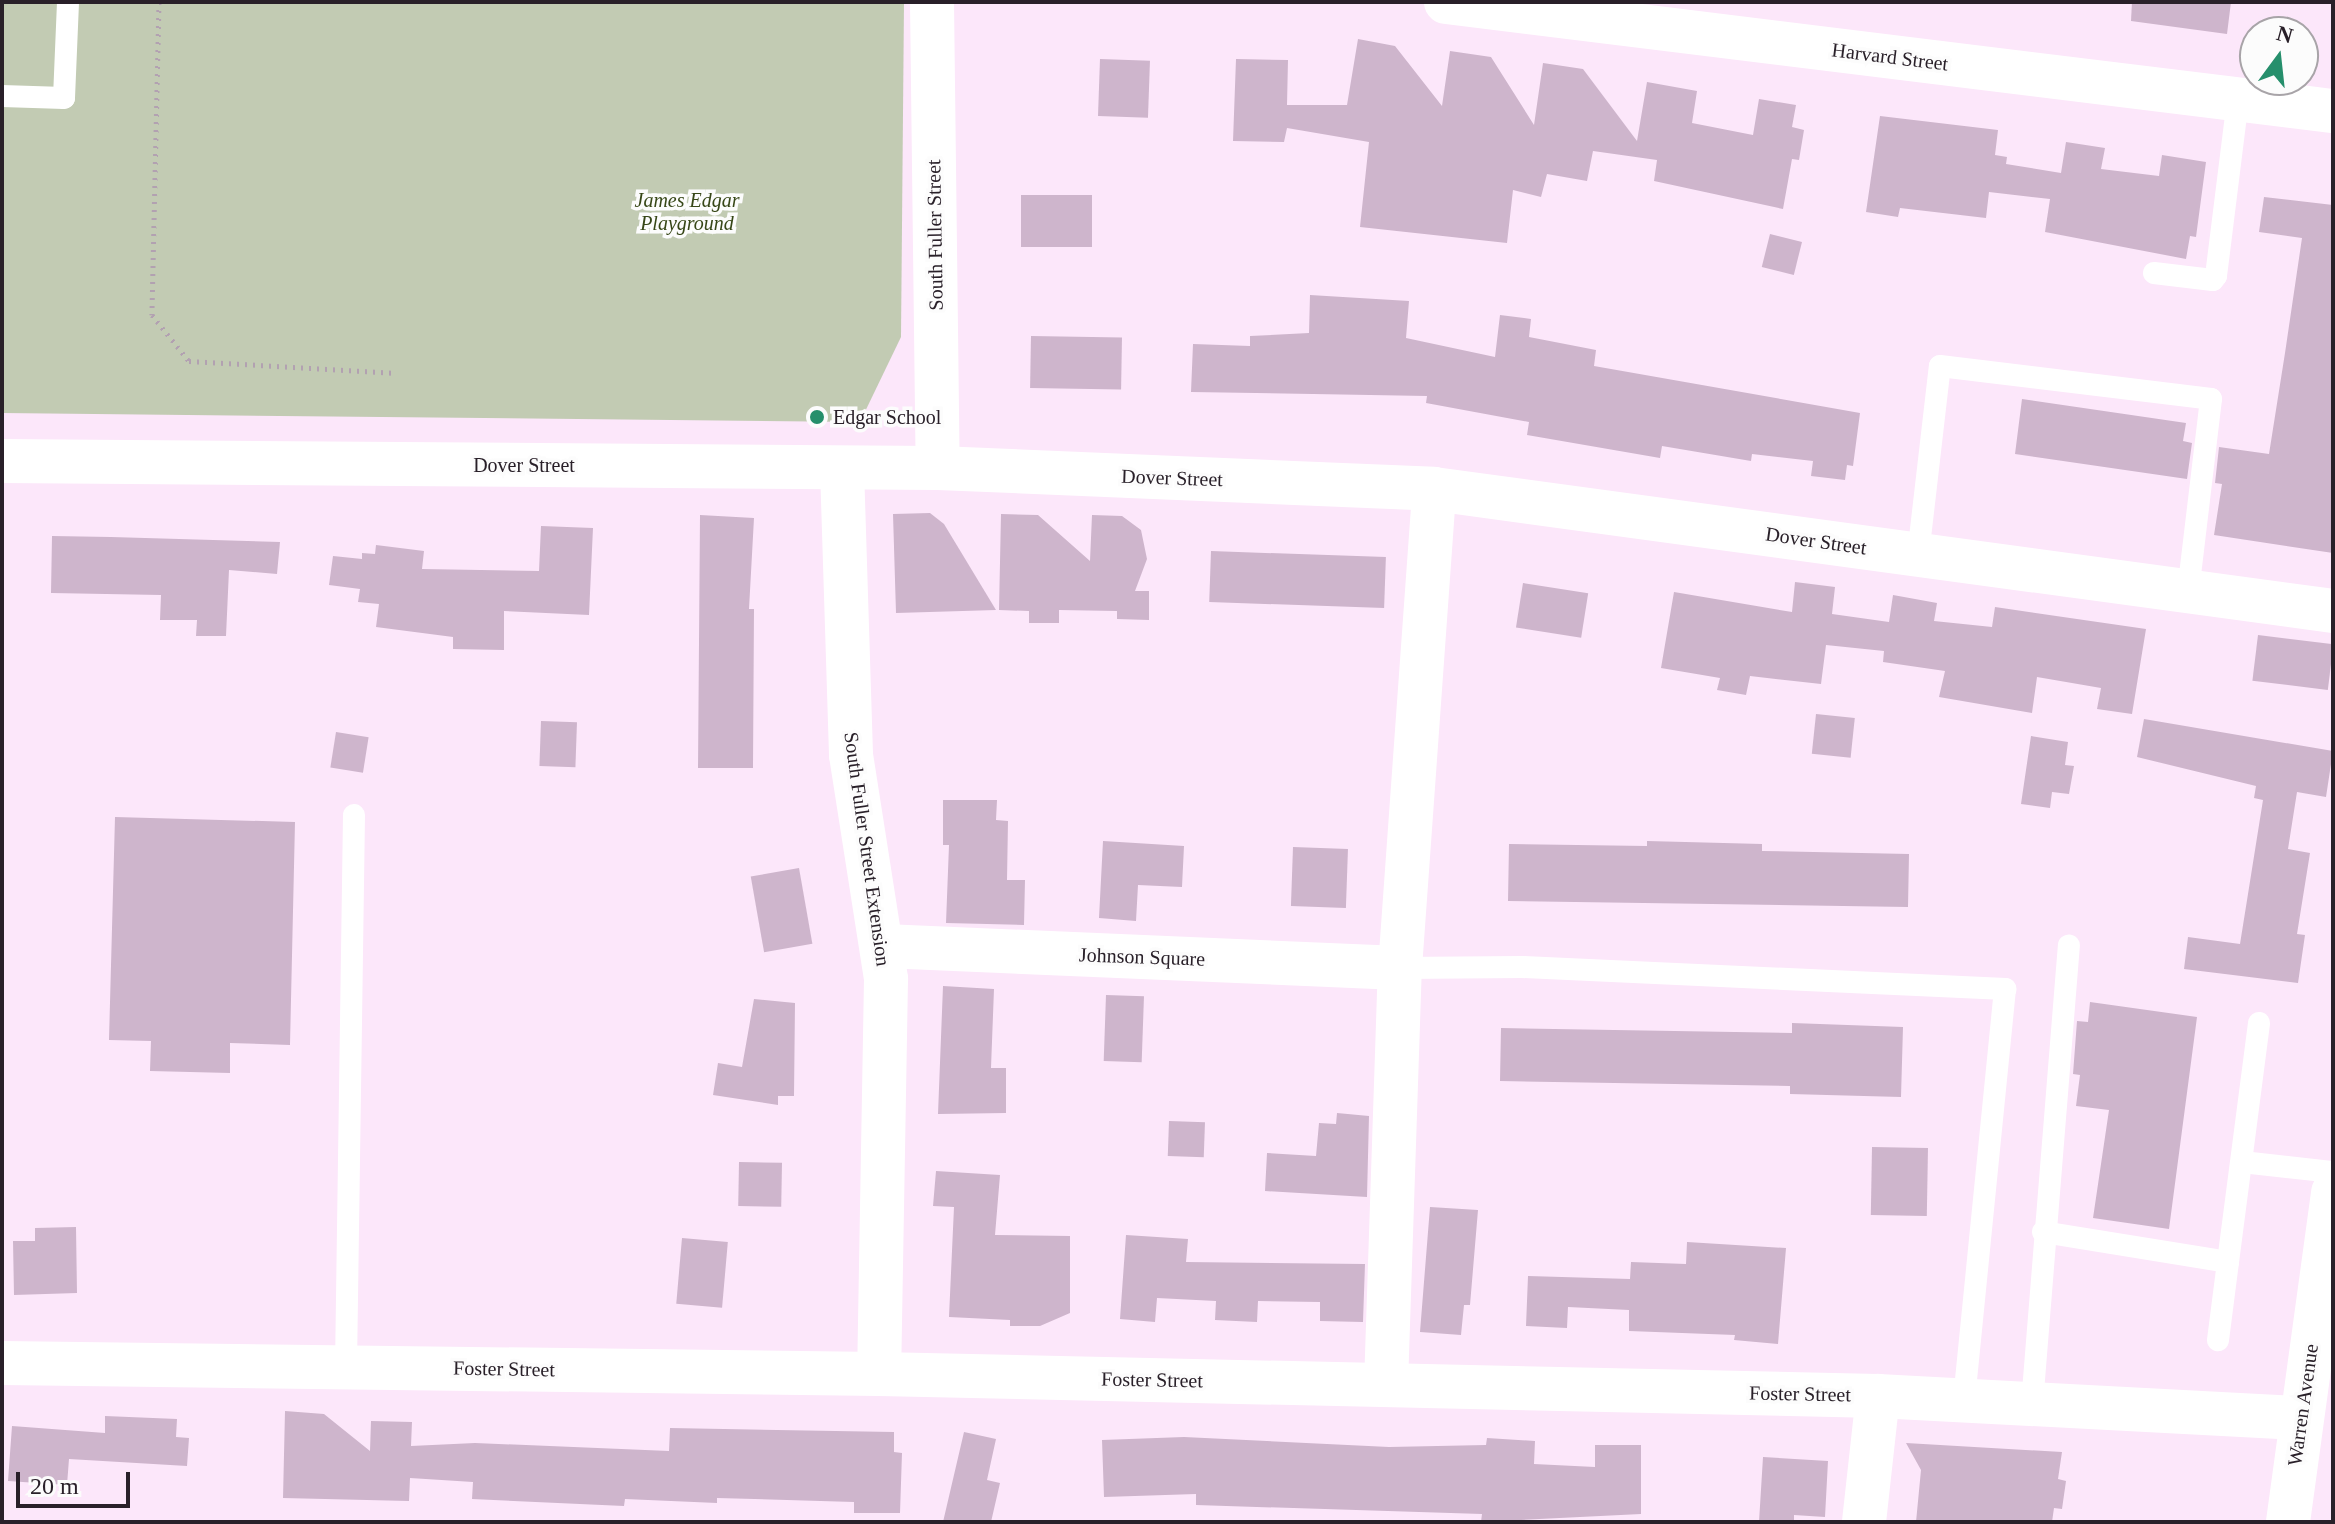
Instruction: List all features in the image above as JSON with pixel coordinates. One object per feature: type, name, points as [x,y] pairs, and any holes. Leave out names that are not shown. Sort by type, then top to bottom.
[{"type":"street","name":"South Fuller Street","points":[[932,2],[938,468]]},
{"type":"street","name":"Harvard Street","points":[[1446,2],[2333,111]]},
{"type":"street","name":"Dover Street","points":[[2,461],[938,468],[1434,489],[2333,611]]},
{"type":"street","name":"South Fuller Street Extension","points":[[842,468],[851,755],[884,946],[879,1374]]},
{"type":"street","points":[[1386,1385],[1400,968],[1434,489]]},
{"type":"street","name":"Johnson Square","points":[[884,946],[1400,968]]},
{"type":"street","name":"Warren Avenue","points":[[2288,1522],[2333,1193]]},
{"type":"street","name":"Foster Street","points":[[2,1363],[879,1374],[1878,1396],[2301,1418]]},
{"type":"street","points":[[1864,1522],[1878,1396]]},
{"type":"lane","points":[[2,96],[64,98],[68,2]]},
{"type":"lane","points":[[2154,273],[2213,280],[2216,276],[2238,100]]},
{"type":"lane","points":[[1918,555],[1940,366],[2211,399],[2188,591]]},
{"type":"lane","points":[[346,1367],[354,815]]},
{"type":"lane","points":[[2032,1404],[2043,1232],[2069,945]]},
{"type":"lane","points":[[1400,968],[1522,967],[2005,989],[1964,1400]]},
{"type":"lane","points":[[2218,1340],[2259,1023]]},
{"type":"lane","points":[[2242,1162],[2333,1172]]},
{"type":"lane","points":[[2043,1232],[2228,1262]]},
{"type":"path","points":[[159,2],[152,315],[189,361],[397,373]]},
{"type":"green space","name":"James Edgar Playground","points":[[2,2],[904,2],[901,337],[860,422],[2,413]]},
{"type":"building","points":[[2132,2],[2231,2],[2227,34],[2131,21]]},
{"type":"building","points":[[1358,39],[1395,46],[1442,106],[1450,51],[1491,57],[1534,125],[1543,63],[1583,69],[1637,141],[1647,82],[1697,91],[1692,123],[1753,135],[1759,99],[1796,105],[1792,127],[1804,130],[1799,160],[1792,159],[1783,209],[1654,181],[1657,160],[1593,151],[1587,181],[1547,174],[1541,197],[1513,190],[1507,243],[1360,227],[1369,142],[1287,128],[1284,142],[1233,141],[1236,59],[1288,60],[1287,105],[1347,105]]},
{"type":"building","points":[[1100,59],[1150,61],[1148,118],[1098,116]]},
{"type":"building","points":[[1880,116],[1998,130],[1995,155],[2007,157],[2006,164],[2061,173],[2066,142],[2105,148],[2101,169],[2159,176],[2162,155],[2206,162],[2196,237],[2190,236],[2186,259],[2045,232],[2050,199],[1989,192],[1986,218],[1900,208],[1898,217],[1866,212]]},
{"type":"building","points":[[1021,195],[1092,195],[1092,247],[1021,247]]},
{"type":"building","points":[[2264,197],[2333,205],[2333,553],[2214,535],[2222,484],[2215,483],[2219,447],[2269,454],[2285,353],[2302,238],[2259,232]]},
{"type":"building","points":[[1770,234],[1802,242],[1794,275],[1762,267]]},
{"type":"building","points":[[1310,295],[1409,301],[1406,338],[1495,357],[1500,315],[1531,319],[1529,337],[1596,350],[1594,366],[1860,413],[1853,466],[1847,465],[1845,480],[1811,476],[1813,461],[1752,454],[1751,461],[1662,446],[1660,458],[1527,435],[1529,422],[1426,403],[1427,396],[1191,392],[1193,344],[1250,346],[1250,336],[1309,333]]},
{"type":"building","points":[[1031,336],[1122,338],[1121,390],[1030,388]]},
{"type":"building","points":[[2022,399],[2186,423],[2183,441],[2192,443],[2187,479],[2015,454]]},
{"type":"building","points":[[930,513],[944,524],[996,610],[896,613],[893,514]]},
{"type":"building","points":[[1001,514],[1038,515],[1090,561],[1092,515],[1122,516],[1141,530],[1147,559],[1135,591],[1149,591],[1149,620],[1117,619],[1117,611],[1059,610],[1059,623],[1029,623],[1029,611],[999,610]]},
{"type":"building","points":[[700,515],[754,518],[749,609],[754,609],[753,768],[698,768]]},
{"type":"building","points":[[541,526],[593,528],[589,615],[504,611],[504,650],[453,649],[453,637],[376,627],[379,604],[358,602],[360,589],[329,585],[333,556],[362,559],[362,553],[375,554],[376,545],[424,551],[422,569],[539,571]]},
{"type":"building","points":[[52,536],[280,542],[277,574],[229,570],[226,636],[196,636],[197,620],[160,620],[161,595],[51,593]]},
{"type":"building","points":[[1211,551],[1386,557],[1384,608],[1209,602]]},
{"type":"building","points":[[1795,582],[1835,587],[1832,614],[1889,622],[1893,595],[1937,603],[1934,621],[1992,627],[1995,607],[2146,629],[2132,714],[2097,709],[2101,688],[2037,677],[2032,713],[1939,697],[1945,671],[1883,662],[1884,651],[1826,645],[1821,684],[1750,676],[1746,695],[1717,690],[1720,678],[1661,668],[1674,592],[1792,612]]},
{"type":"building","points":[[1523,583],[1588,593],[1581,638],[1516,627]]},
{"type":"building","points":[[2258,635],[2333,644],[2328,690],[2252,681]]},
{"type":"building","points":[[1816,714],[1855,718],[1851,758],[1812,754]]},
{"type":"building","points":[[2144,719],[2333,751],[2326,797],[2297,792],[2288,849],[2310,853],[2297,934],[2305,935],[2298,983],[2184,969],[2188,937],[2240,944],[2263,800],[2254,798],[2256,786],[2137,757]]},
{"type":"building","points":[[541,721],[577,722],[575,767],[539,766]]},
{"type":"building","points":[[336,732],[369,737],[363,773],[330,768]]},
{"type":"building","points":[[2031,736],[2068,742],[2065,765],[2074,766],[2069,794],[2052,792],[2050,808],[2021,804]]},
{"type":"building","points":[[943,800],[997,800],[996,820],[1008,821],[1007,880],[1025,880],[1024,925],[946,923],[949,845],[943,845]]},
{"type":"building","points":[[115,817],[295,822],[290,1045],[230,1043],[230,1073],[150,1071],[151,1041],[109,1040]]},
{"type":"building","points":[[1103,841],[1184,846],[1182,887],[1138,885],[1136,921],[1099,918]]},
{"type":"building","points":[[1647,841],[1762,844],[1762,851],[1909,854],[1908,907],[1508,901],[1509,844],[1647,846]]},
{"type":"building","points":[[1293,847],[1348,849],[1346,908],[1291,906]]},
{"type":"building","points":[[799,868],[812,944],[764,952],[751,877]]},
{"type":"building","points":[[943,986],[994,989],[991,1068],[1006,1068],[1006,1113],[938,1114]]},
{"type":"building","points":[[1106,995],[1144,996],[1142,1062],[1104,1061]]},
{"type":"building","points":[[754,999],[795,1003],[794,1096],[778,1096],[778,1105],[713,1095],[718,1063],[742,1067]]},
{"type":"building","points":[[2090,1002],[2197,1017],[2169,1229],[2093,1218],[2109,1110],[2076,1106],[2080,1075],[2073,1074],[2077,1021],[2088,1022]]},
{"type":"building","points":[[1792,1023],[1903,1027],[1901,1097],[1790,1094],[1790,1086],[1500,1081],[1501,1028],[1792,1033]]},
{"type":"building","points":[[1337,1113],[1369,1116],[1367,1197],[1265,1191],[1267,1153],[1316,1156],[1319,1123],[1336,1124]]},
{"type":"building","points":[[1169,1121],[1205,1122],[1204,1157],[1168,1156]]},
{"type":"building","points":[[1872,1147],[1928,1148],[1927,1216],[1871,1215]]},
{"type":"building","points":[[739,1162],[782,1163],[781,1207],[738,1206]]},
{"type":"building","points":[[936,1171],[1000,1175],[995,1235],[1070,1236],[1070,1313],[1040,1326],[1010,1326],[1010,1320],[949,1317],[954,1207],[933,1206]]},
{"type":"building","points":[[1430,1207],[1478,1210],[1470,1305],[1464,1305],[1461,1335],[1420,1332]]},
{"type":"building","points":[[76,1227],[77,1293],[14,1295],[13,1241],[35,1241],[35,1228]]},
{"type":"building","points":[[1126,1235],[1188,1239],[1186,1262],[1365,1264],[1363,1322],[1320,1321],[1320,1302],[1258,1301],[1257,1322],[1215,1320],[1216,1301],[1157,1298],[1155,1322],[1120,1319]]},
{"type":"building","points":[[682,1238],[728,1242],[722,1308],[676,1304]]},
{"type":"building","points":[[1687,1242],[1786,1248],[1778,1344],[1734,1340],[1735,1335],[1629,1331],[1629,1310],[1568,1307],[1567,1328],[1526,1326],[1528,1276],[1630,1279],[1631,1262],[1686,1264]]},
{"type":"building","points":[[285,1411],[324,1414],[370,1451],[371,1421],[412,1422],[411,1446],[475,1443],[669,1451],[670,1428],[894,1432],[894,1452],[902,1453],[900,1513],[854,1513],[854,1502],[717,1498],[717,1503],[625,1499],[624,1506],[472,1499],[473,1482],[410,1478],[409,1501],[283,1498]]},
{"type":"building","points":[[105,1416],[177,1419],[176,1437],[189,1438],[187,1466],[69,1459],[67,1485],[8,1481],[12,1426],[105,1433]]},
{"type":"building","points":[[964,1432],[996,1439],[987,1480],[1000,1483],[991,1522],[943,1522]]},
{"type":"building","points":[[1184,1437],[1389,1447],[1486,1445],[1487,1438],[1535,1441],[1534,1464],[1595,1467],[1595,1445],[1641,1445],[1641,1514],[1481,1522],[1482,1514],[1196,1505],[1196,1494],[1104,1497],[1102,1440]]},
{"type":"building","points":[[1906,1443],[2062,1452],[2058,1479],[2066,1481],[2062,1509],[2054,1508],[2052,1522],[1916,1522],[1921,1470]]},
{"type":"building","points":[[1763,1457],[1828,1461],[1825,1517],[1794,1515],[1794,1522],[1759,1522]]},
{"type":"place","name":"Edgar School","points":[[817,417]]}]
